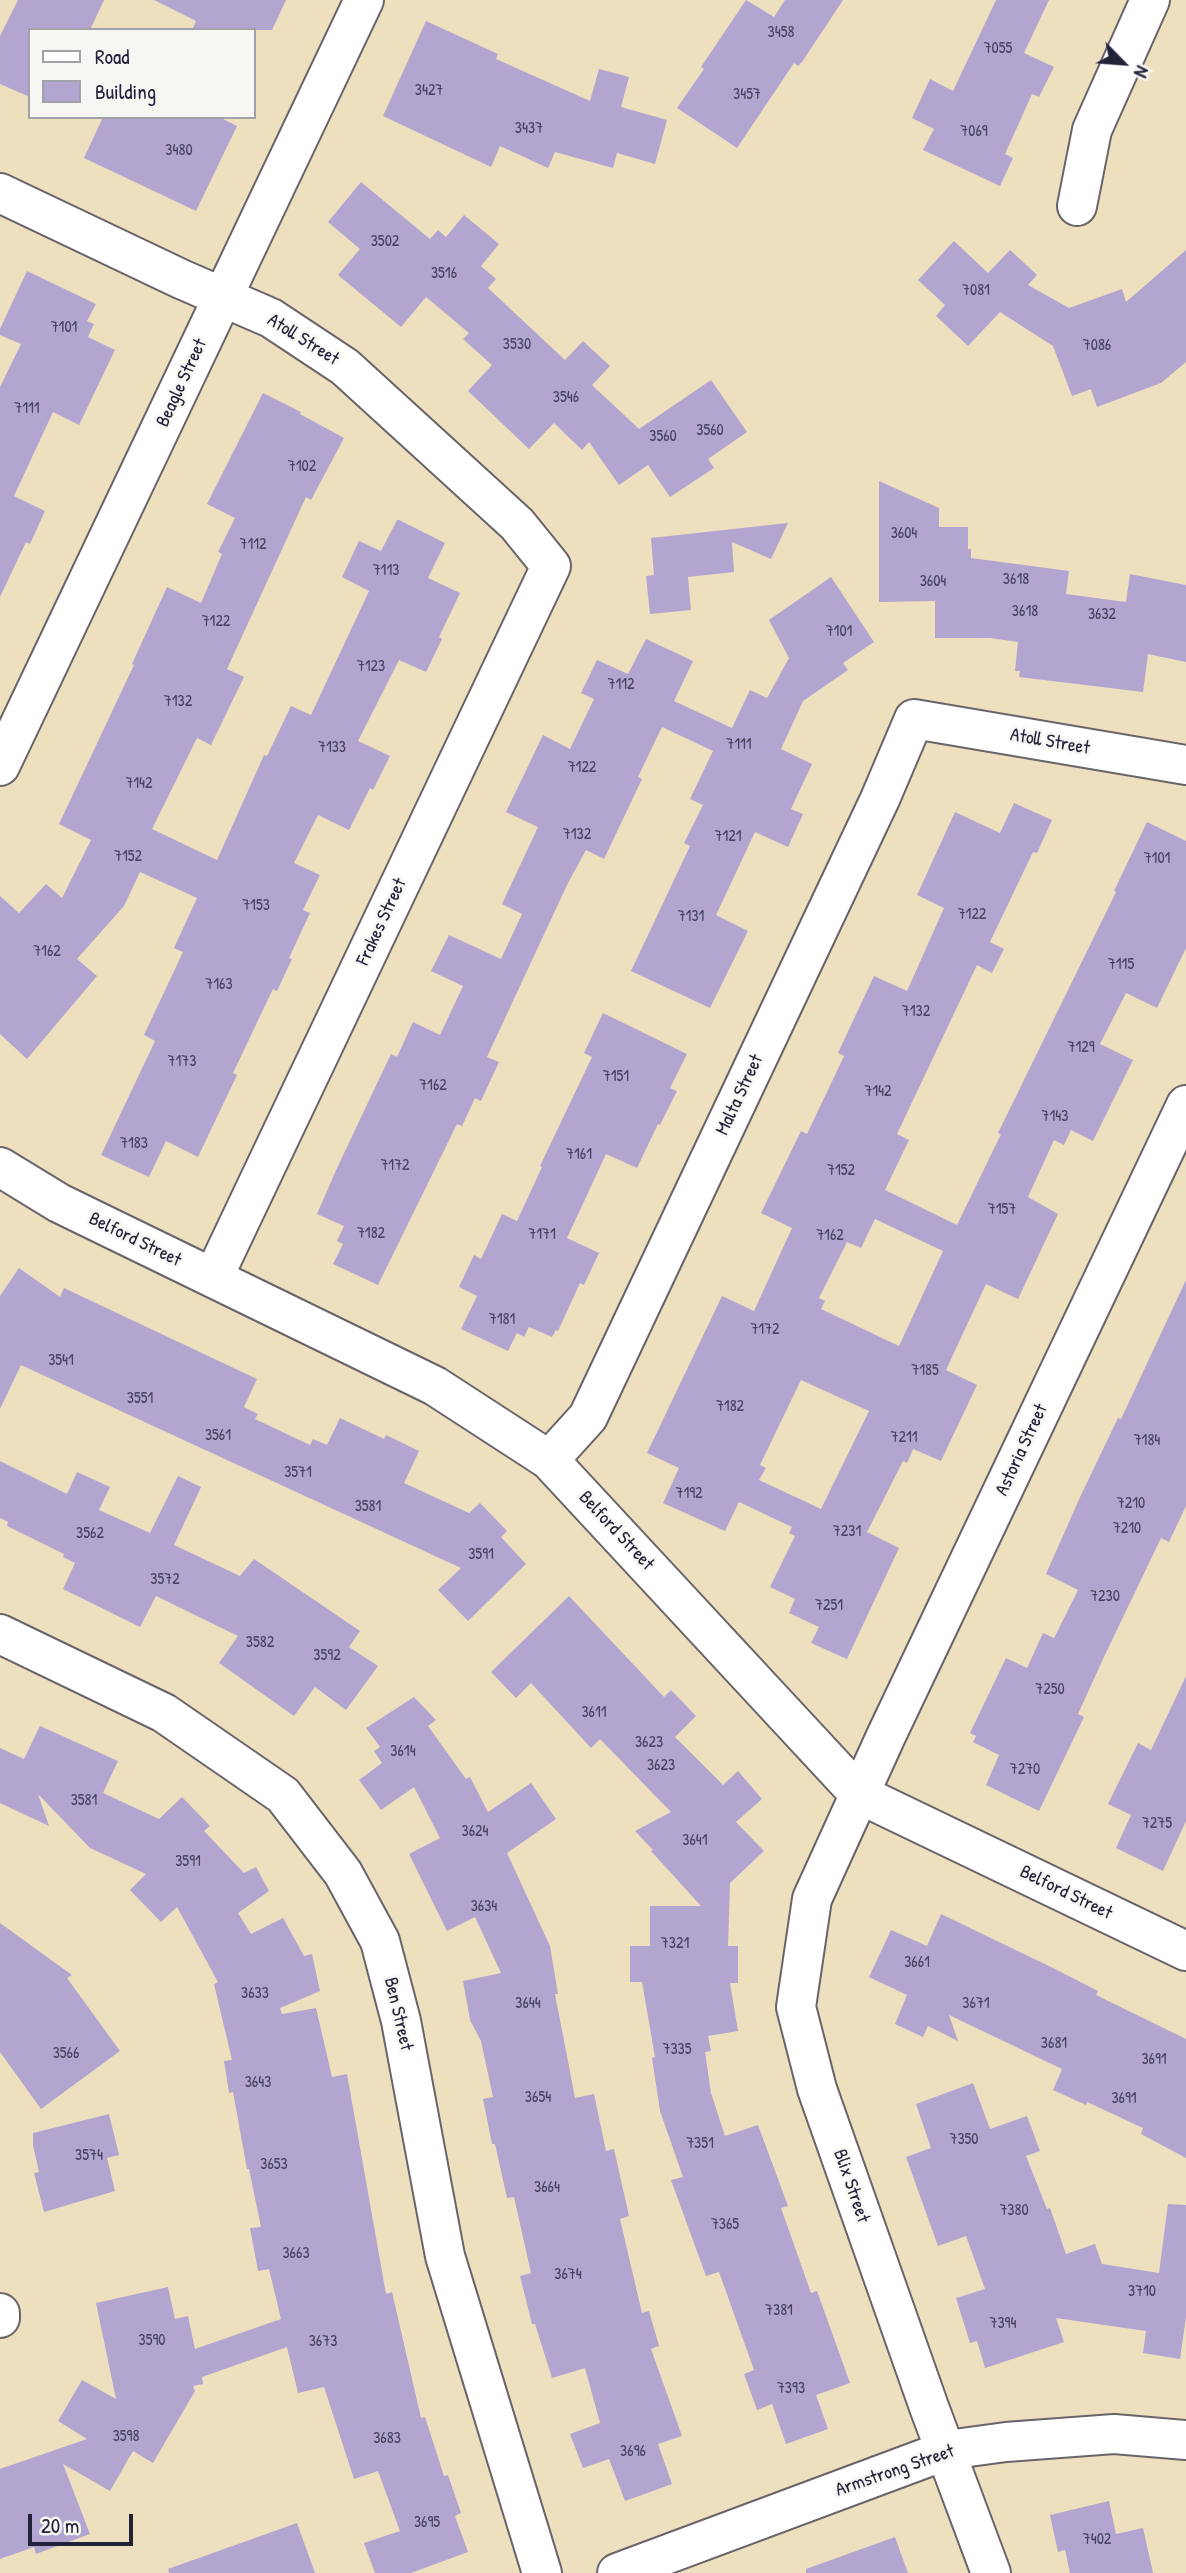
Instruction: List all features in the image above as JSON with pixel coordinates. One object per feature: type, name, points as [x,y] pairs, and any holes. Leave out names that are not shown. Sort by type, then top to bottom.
[{"type":"street","name":"Beagle Street","points":[[0,766],[364,0]]},
{"type":"street","points":[[1077,206],[1092,130],[1150,0]]},
{"type":"street","name":"Atoll Street","points":[[0,193],[271,318],[345,367],[517,524],[551,566]]},
{"type":"street","name":"Frakes Street","points":[[213,1278],[551,566]]},
{"type":"street","name":"Atoll Street","points":[[914,719],[1186,765]]},
{"type":"street","name":"Malta Street","points":[[549,1460],[588,1417],[880,799],[914,719]]},
{"type":"street","name":"Astoria Street","points":[[859,1794],[1186,1105]]},
{"type":"street","name":"Belford Street","points":[[0,1167],[59,1203],[435,1386],[549,1460],[859,1794],[1186,1951]]},
{"type":"street","name":"Ben Street","points":[[0,1634],[164,1713],[283,1796],[343,1873],[380,1941],[401,2021],[444,2256],[542,2573]]},
{"type":"street","name":"Blix Street","points":[[859,1794],[812,1899],[796,2007],[817,2089],[929,2407],[991,2573]]},
{"type":"street","points":[[0,2313],[0,2318]]},
{"type":"street","name":"Armstrong Street","points":[[617,2573],[947,2450],[1006,2442],[1114,2434],[1186,2440]]},
{"type":"building","points":[[18,0],[104,0],[91,28],[28,28],[28,96],[0,84],[0,36]]},
{"type":"building","points":[[154,0],[286,0],[272,30],[193,28],[196,21]]},
{"type":"building","points":[[746,0],[774,17],[785,0],[843,0],[802,62],[798,66],[794,63],[737,148],[677,108]]},
{"type":"building","points":[[996,0],[1049,0],[1024,53],[1054,67],[1039,97],[1032,94],[1005,154],[1013,158],[1000,186],[923,150],[934,129],[912,118],[930,79],[953,91]]},
{"type":"building","points":[[426,21],[498,54],[496,59],[590,101],[599,69],[629,77],[621,107],[667,120],[655,164],[617,153],[613,168],[555,152],[548,168],[500,146],[491,167],[383,116]]},
{"type":"building","points":[[102,119],[223,119],[237,126],[196,211],[84,158]]},
{"type":"building","points":[[361,182],[430,239],[438,230],[446,237],[464,215],[499,244],[481,266],[496,279],[488,288],[565,360],[583,341],[610,366],[592,385],[639,429],[711,380],[747,432],[708,459],[714,468],[670,497],[648,465],[619,485],[589,442],[582,450],[554,423],[529,449],[468,391],[492,365],[463,339],[469,333],[426,297],[401,327],[338,275],[360,249],[328,222]]},
{"type":"building","points":[[954,241],[988,273],[1010,250],[1037,275],[1028,285],[1069,308],[1122,289],[1126,302],[1186,250],[1186,362],[1161,383],[1097,407],[1091,389],[1072,396],[1053,346],[1000,312],[968,346],[936,316],[945,305],[918,280]]},
{"type":"building","points":[[27,271],[96,304],[87,321],[94,324],[88,337],[115,350],[79,425],[53,412],[14,496],[45,511],[30,544],[26,542],[0,597],[0,387],[21,344],[0,335],[0,329]]},
{"type":"building","points":[[263,393],[344,438],[311,500],[306,497],[227,669],[244,677],[211,745],[197,738],[152,829],[217,860],[264,755],[267,756],[291,706],[311,715],[369,591],[342,577],[359,541],[381,551],[399,520],[445,543],[428,578],[460,593],[426,672],[399,660],[358,741],[390,756],[349,830],[318,815],[294,863],[320,875],[303,910],[310,913],[277,991],[273,989],[233,1073],[237,1075],[198,1157],[166,1141],[149,1177],[101,1155],[155,1041],[144,1035],[183,952],[174,948],[197,898],[140,872],[124,906],[77,959],[97,976],[27,1059],[0,1034],[0,896],[19,913],[46,884],[62,898],[91,840],[59,824],[134,665],[132,664],[167,587],[201,603],[222,554],[218,552],[235,518],[207,504]]},
{"type":"building","points":[[879,481],[939,508],[939,527],[968,527],[968,549],[971,549],[971,558],[1069,571],[1066,594],[1126,602],[1130,574],[1186,585],[1186,662],[1148,654],[1143,692],[1019,677],[1020,671],[1015,671],[1018,642],[990,638],[935,638],[935,601],[879,602]]},
{"type":"building","points":[[788,523],[771,559],[732,542],[734,572],[688,577],[691,610],[650,614],[646,576],[654,575],[651,538]]},
{"type":"building","points":[[831,577],[874,642],[843,663],[848,670],[803,701],[781,749],[812,764],[791,809],[803,814],[788,847],[755,832],[716,915],[748,931],[710,1008],[631,971],[690,846],[684,843],[703,805],[690,799],[713,751],[662,727],[638,777],[642,779],[604,859],[586,850],[567,885],[487,1057],[499,1062],[481,1101],[475,1098],[462,1126],[457,1124],[378,1285],[333,1264],[343,1244],[337,1241],[344,1226],[317,1214],[337,1168],[391,1054],[397,1057],[413,1022],[440,1035],[463,986],[431,971],[449,935],[501,959],[522,914],[502,904],[538,827],[506,812],[543,735],[570,749],[594,699],[581,693],[597,660],[628,674],[646,639],[693,661],[674,701],[732,728],[750,690],[767,698],[789,658],[769,620]]},
{"type":"building","points":[[1014,803],[1052,820],[1037,853],[1033,852],[990,942],[1004,949],[992,973],[977,965],[897,1134],[909,1140],[885,1190],[957,1225],[1001,1134],[998,1133],[1116,892],[1114,891],[1147,822],[1186,841],[1186,948],[1157,1008],[1126,993],[1100,1044],[1133,1060],[1093,1141],[1071,1130],[1064,1145],[1054,1140],[1028,1197],[1058,1214],[1018,1299],[986,1284],[946,1370],[977,1385],[941,1461],[913,1449],[907,1463],[903,1461],[867,1532],[899,1548],[847,1659],[811,1643],[819,1627],[789,1613],[795,1599],[770,1587],[795,1536],[789,1533],[792,1527],[739,1502],[725,1531],[663,1503],[679,1468],[647,1453],[722,1296],[754,1311],[792,1228],[761,1213],[801,1131],[807,1134],[844,1056],[838,1053],[874,976],[907,991],[944,908],[917,895],[955,812],[1000,833]],"holes":[[[875,1219],[943,1251],[899,1346],[821,1309],[825,1301],[819,1298],[847,1242],[861,1248]],[[801,1380],[869,1411],[821,1509],[759,1480],[766,1468],[760,1465]]]},
{"type":"building","points":[[603,1013],[687,1054],[670,1088],[677,1091],[637,1168],[606,1154],[567,1238],[599,1253],[584,1285],[580,1283],[558,1331],[556,1330],[552,1337],[529,1327],[524,1337],[517,1333],[508,1351],[461,1329],[477,1296],[459,1287],[474,1255],[481,1259],[502,1214],[517,1221],[592,1057],[584,1053]]},
{"type":"building","points":[[19,1268],[60,1297],[64,1288],[257,1379],[244,1407],[258,1414],[255,1419],[310,1445],[313,1439],[327,1445],[340,1418],[384,1439],[386,1435],[419,1451],[404,1483],[469,1513],[480,1503],[507,1531],[501,1537],[526,1564],[468,1621],[438,1590],[461,1568],[21,1365],[0,1409],[0,1296]]},
{"type":"building","points":[[1186,1280],[1186,1506],[1169,1542],[1161,1538],[1078,1714],[1084,1717],[1039,1811],[986,1785],[999,1755],[973,1742],[976,1736],[970,1733],[1006,1658],[1027,1668],[1043,1633],[1054,1638],[1078,1590],[1046,1574],[1081,1495],[1118,1418],[1121,1419]]},
{"type":"building","points":[[0,1461],[67,1494],[77,1472],[110,1487],[99,1510],[150,1533],[178,1476],[201,1487],[174,1545],[240,1576],[254,1559],[360,1631],[349,1647],[378,1666],[346,1710],[315,1687],[294,1716],[219,1663],[238,1636],[156,1596],[140,1627],[63,1589],[75,1563],[63,1557],[64,1554],[7,1526],[8,1522],[0,1518]]},
{"type":"building","points":[[569,1596],[664,1697],[671,1690],[696,1716],[675,1737],[723,1785],[738,1771],[762,1799],[736,1822],[764,1851],[730,1883],[728,1946],[738,1946],[738,1983],[730,1983],[738,2031],[708,2036],[711,2051],[705,2052],[711,2093],[725,2136],[758,2125],[788,2206],[781,2208],[811,2293],[817,2291],[850,2383],[816,2395],[828,2429],[786,2444],[772,2404],[757,2410],[744,2374],[754,2370],[719,2272],[706,2276],[671,2180],[683,2177],[660,2111],[652,2058],[655,2057],[642,1982],[630,1982],[630,1946],[650,1946],[650,1906],[701,1906],[635,1831],[671,1812],[600,1739],[591,1748],[531,1683],[516,1698],[491,1672]]},
{"type":"building","points":[[1186,1676],[1186,1821],[1163,1871],[1116,1848],[1131,1815],[1108,1804],[1138,1743],[1151,1750]]},
{"type":"building","points":[[414,1697],[436,1720],[428,1726],[466,1779],[470,1777],[488,1812],[531,1783],[556,1819],[507,1853],[550,1946],[558,1994],[555,1994],[575,2098],[594,2094],[606,2151],[614,2149],[629,2216],[620,2219],[642,2313],[649,2311],[659,2346],[651,2349],[682,2436],[658,2444],[672,2484],[625,2501],[609,2459],[583,2468],[570,2434],[600,2423],[585,2368],[552,2378],[535,2324],[532,2324],[520,2276],[531,2273],[514,2197],[507,2198],[495,2144],[492,2144],[483,2099],[493,2097],[481,2041],[470,2020],[463,1981],[501,1973],[475,1917],[447,1931],[409,1854],[440,1838],[414,1787],[381,1810],[359,1780],[382,1763],[374,1751],[380,1747],[366,1728]]},
{"type":"building","points":[[40,1726],[118,1761],[103,1793],[159,1819],[182,1797],[210,1826],[204,1831],[244,1873],[256,1867],[269,1891],[238,1913],[251,1934],[283,1918],[304,1956],[312,1954],[320,1991],[280,2008],[282,2014],[316,2008],[332,2077],[347,2074],[386,2294],[392,2292],[421,2418],[425,2417],[444,2476],[448,2475],[461,2513],[455,2516],[468,2552],[411,2573],[375,2573],[364,2543],[400,2531],[378,2471],[354,2479],[324,2387],[298,2393],[287,2347],[202,2377],[203,2384],[193,2386],[195,2391],[153,2463],[133,2451],[110,2491],[63,2464],[90,2534],[36,2554],[34,2547],[0,2559],[0,2469],[87,2439],[58,2421],[82,2380],[116,2399],[96,2303],[168,2287],[175,2319],[188,2316],[195,2349],[281,2319],[269,2269],[258,2271],[250,2228],[261,2227],[233,2092],[229,2093],[224,2061],[232,2060],[214,1984],[218,1982],[177,1907],[161,1922],[130,1890],[146,1874],[90,1848],[38,1794],[49,1826],[0,1803],[0,1748],[24,1759]]},
{"type":"building","points":[[941,1914],[1053,1968],[1098,1991],[1096,1995],[1186,2039],[1186,2158],[1141,2134],[1143,2128],[1087,2102],[1086,2105],[1053,2090],[1062,2069],[949,2015],[958,2041],[928,2026],[923,2037],[895,2024],[907,1995],[869,1977],[891,1930],[927,1946]]},
{"type":"building","points":[[0,1923],[72,1975],[67,1978],[120,2051],[41,2109],[0,2052]]},
{"type":"building","points":[[973,2083],[990,2129],[1027,2116],[1040,2151],[1026,2156],[1047,2209],[1050,2208],[1066,2254],[1095,2244],[1102,2264],[1159,2273],[1168,2204],[1186,2205],[1186,2317],[1180,2359],[1143,2353],[1146,2331],[1056,2318],[1064,2342],[985,2368],[977,2341],[970,2343],[956,2298],[985,2289],[966,2236],[938,2246],[906,2157],[931,2148],[916,2104]]},
{"type":"building","points":[[109,2114],[119,2155],[107,2158],[115,2191],[44,2212],[34,2173],[39,2172],[33,2133]]},
{"type":"building","points":[[1109,2501],[1116,2534],[1143,2528],[1153,2573],[1070,2573],[1065,2550],[1058,2552],[1050,2515]]},
{"type":"building","points":[[297,2523],[315,2573],[169,2573],[168,2569]]},
{"type":"building","points":[[895,2537],[908,2573],[806,2573],[806,2569]]}]
